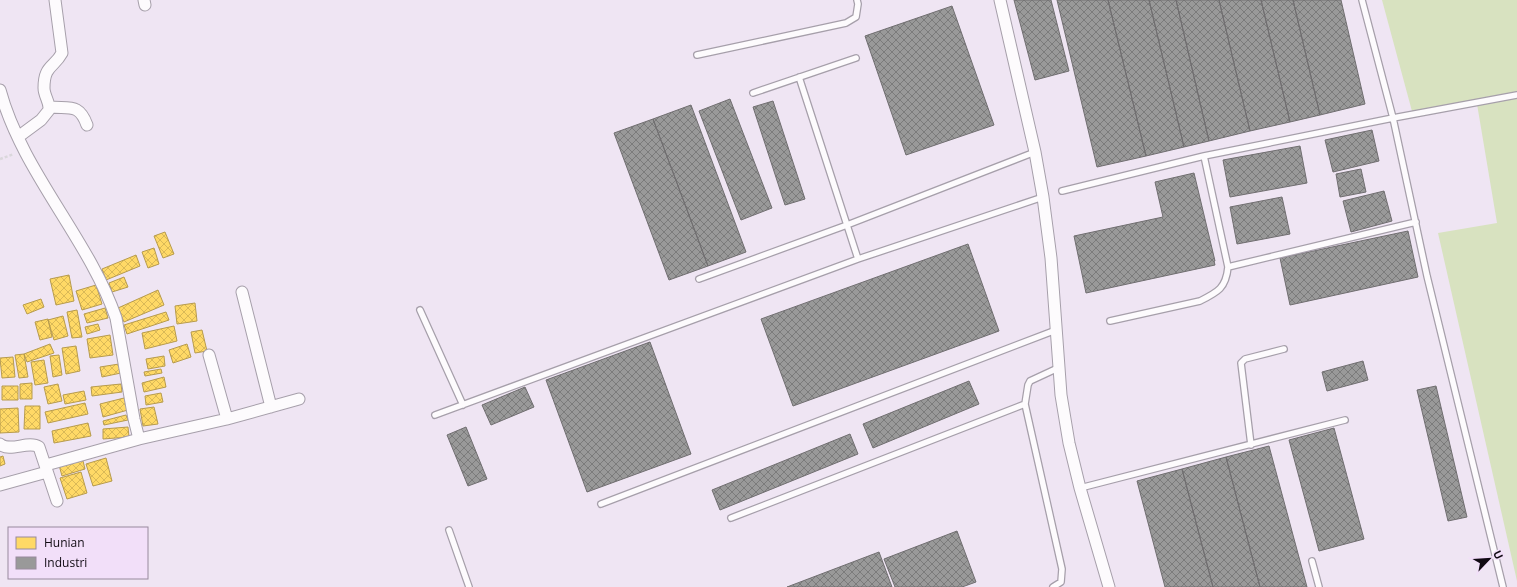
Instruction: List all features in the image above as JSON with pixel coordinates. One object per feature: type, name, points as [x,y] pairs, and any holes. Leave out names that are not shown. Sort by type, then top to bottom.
[{"type":"street","points":[[18,137],[41,120],[48,113],[50,107],[44,89],[46,74],[50,66],[62,53],[55,0]]},
{"type":"street","points":[[1000,0],[1035,152],[1043,197],[1051,258],[1057,330],[1058,368],[1069,443],[1080,488],[1109,587]]},
{"type":"street","points":[[0,90],[3,103],[24,151],[83,250],[112,306],[116,318],[139,439]]},
{"type":"street","points":[[50,107],[77,109],[83,115],[87,125]]},
{"type":"street","points":[[242,292],[271,407]]},
{"type":"street","points":[[209,354],[226,420]]},
{"type":"street","points":[[0,486],[46,468],[139,439],[226,420],[299,399]]},
{"type":"street","points":[[0,444],[7,447],[37,445],[40,447],[57,501]]},
{"type":"lane","points":[[697,55],[846,23],[856,17],[858,4],[857,0]]},
{"type":"lane","points":[[1362,0],[1392,118],[1429,284],[1503,587]]},
{"type":"lane","points":[[753,93],[856,58]]},
{"type":"lane","points":[[800,77],[858,259]]},
{"type":"lane","points":[[1062,191],[1204,156],[1392,118],[1517,95]]},
{"type":"lane","points":[[699,279],[847,225],[1035,152]]},
{"type":"lane","points":[[1110,320],[1200,301],[1214,294],[1221,288],[1227,277],[1228,267],[1204,156]]},
{"type":"lane","points":[[435,415],[858,259],[1043,197]]},
{"type":"lane","points":[[1228,267],[1416,222]]},
{"type":"lane","points":[[420,310],[463,405]]},
{"type":"lane","points":[[601,504],[1057,330]]},
{"type":"lane","points":[[1252,445],[1241,363],[1245,359],[1284,349]]},
{"type":"lane","points":[[1053,587],[1061,582],[1062,569],[1025,404],[1030,381],[1058,368]]},
{"type":"lane","points":[[731,518],[1025,404]]},
{"type":"lane","points":[[1080,488],[1345,420]]},
{"type":"lane","points":[[449,530],[469,587]]},
{"type":"lane","points":[[1312,561],[1319,587]]},
{"type":"green space","points":[[1382,0],[1517,0],[1517,581],[1438,233],[1497,223],[1477,104],[1413,115]]},
{"type":"building: Hunian","points":[[165,232],[174,254],[163,258],[154,236]]},
{"type":"building: Hunian","points":[[154,248],[159,264],[148,268],[142,252]]},
{"type":"building: Hunian","points":[[136,255],[140,266],[106,280],[102,269]]},
{"type":"building: Hunian","points":[[69,275],[74,301],[56,305],[50,279]]},
{"type":"building: Hunian","points":[[124,277],[128,287],[112,292],[109,283]]},
{"type":"building: Hunian","points":[[96,285],[102,304],[82,310],[76,291]]},
{"type":"building: Hunian","points":[[158,290],[164,305],[124,322],[118,308]]},
{"type":"building: Hunian","points":[[41,299],[44,307],[27,314],[23,305]]},
{"type":"building: Hunian","points":[[195,303],[197,321],[177,324],[175,306]]},
{"type":"building: Hunian","points":[[105,308],[108,318],[87,323],[84,314]]},
{"type":"building: Hunian","points":[[77,310],[82,337],[72,338],[67,312]]},
{"type":"building: Hunian","points":[[166,312],[169,320],[127,334],[124,325]]},
{"type":"building: Hunian","points":[[63,316],[68,336],[54,340],[48,320]]},
{"type":"building: Hunian","points":[[48,319],[52,337],[40,340],[35,322]]},
{"type":"building: Hunian","points":[[98,324],[100,330],[87,334],[85,327]]},
{"type":"building: Hunian","points":[[174,326],[177,341],[145,349],[142,333]]},
{"type":"building: Hunian","points":[[202,330],[207,351],[195,353],[191,332]]},
{"type":"building: Hunian","points":[[110,335],[113,355],[90,358],[87,339]]},
{"type":"building: Hunian","points":[[50,344],[54,353],[27,362],[24,354]]},
{"type":"building: Hunian","points":[[187,344],[191,357],[173,363],[169,350]]},
{"type":"building: Hunian","points":[[76,346],[80,371],[66,374],[62,348]]},
{"type":"building: Hunian","points":[[24,354],[28,377],[19,378],[15,355]]},
{"type":"building: Hunian","points":[[59,355],[62,375],[53,377],[50,356]]},
{"type":"building: Hunian","points":[[164,356],[165,366],[148,369],[146,359]]},
{"type":"building: Hunian","points":[[13,357],[15,377],[2,378],[0,358]]},
{"type":"building: Hunian","points":[[44,360],[48,383],[35,385],[31,362]]},
{"type":"building: Hunian","points":[[119,364],[121,373],[102,377],[100,367]]},
{"type":"building: Hunian","points":[[161,369],[162,373],[145,376],[144,372]]},
{"type":"building: Hunian","points":[[164,377],[166,387],[144,392],[142,383]]},
{"type":"building: Hunian","points":[[32,383],[32,399],[20,399],[20,384]]},
{"type":"building: Hunian","points":[[58,384],[62,401],[48,404],[44,387]]},
{"type":"building: Hunian","points":[[121,384],[122,392],[92,396],[91,387]]},
{"type":"building: Hunian","points":[[2,386],[18,386],[18,400],[2,400]]},
{"type":"building: Hunian","points":[[84,391],[86,400],[65,404],[63,395]]},
{"type":"building: Hunian","points":[[161,393],[163,402],[146,405],[145,396]]},
{"type":"building: Hunian","points":[[124,398],[128,410],[103,417],[100,404]]},
{"type":"building: Hunian","points":[[85,403],[88,414],[48,423],[45,412]]},
{"type":"building: Hunian","points":[[25,406],[40,406],[40,429],[24,429]]},
{"type":"building: Hunian","points":[[154,407],[158,424],[143,426],[140,409]]},
{"type":"building: Hunian","points":[[18,408],[19,432],[0,433],[0,409]]},
{"type":"building: Hunian","points":[[126,415],[128,420],[104,425],[103,421]]},
{"type":"building: Hunian","points":[[88,423],[91,436],[54,443],[52,431]]},
{"type":"building: Hunian","points":[[128,427],[129,437],[103,439],[103,429]]},
{"type":"building: Hunian","points":[[3,456],[5,464],[0,466],[0,457]]},
{"type":"building: Hunian","points":[[82,457],[85,469],[62,476],[59,465]]},
{"type":"building: Hunian","points":[[106,458],[112,481],[93,486],[86,464]]},
{"type":"building: Hunian","points":[[81,472],[87,493],[67,499],[60,478]]},
{"type":"building: Industri","points":[[1014,0],[1051,0],[1069,71],[1035,80]]},
{"type":"building: Industri","points":[[1057,0],[1108,0],[1146,156],[1097,167]]},
{"type":"building: Industri","points":[[1108,0],[1149,0],[1184,147],[1146,156]]},
{"type":"building: Industri","points":[[1149,0],[1176,0],[1209,141],[1184,147]]},
{"type":"building: Industri","points":[[1176,0],[1219,0],[1250,131],[1209,141]]},
{"type":"building: Industri","points":[[1219,0],[1261,0],[1290,122],[1250,131]]},
{"type":"building: Industri","points":[[1261,0],[1293,0],[1320,115],[1290,122]]},
{"type":"building: Industri","points":[[1293,0],[1341,0],[1365,104],[1320,115]]},
{"type":"building: Industri","points":[[952,6],[994,125],[906,155],[865,36]]},
{"type":"building: Industri","points":[[730,99],[772,208],[741,220],[699,111]]},
{"type":"building: Industri","points":[[773,101],[805,199],[785,205],[753,107]]},
{"type":"building: Industri","points":[[691,105],[746,252],[708,266],[653,119]]},
{"type":"building: Industri","points":[[653,119],[708,266],[669,280],[614,133]]},
{"type":"building: Industri","points":[[1372,130],[1379,161],[1333,172],[1325,140]]},
{"type":"building: Industri","points":[[1300,146],[1307,183],[1230,197],[1223,160]]},
{"type":"building: Industri","points":[[1361,169],[1366,192],[1340,197],[1336,174]]},
{"type":"building: Industri","points":[[1194,173],[1215,265],[1086,293],[1074,236],[1163,217],[1155,182]]},
{"type":"building: Industri","points":[[1384,191],[1392,221],[1351,232],[1343,201]]},
{"type":"building: Industri","points":[[1282,197],[1290,234],[1237,244],[1230,207]]},
{"type":"building: Industri","points":[[1408,231],[1418,277],[1290,305],[1280,258]]},
{"type":"building: Industri","points":[[968,244],[999,331],[793,406],[761,319]]},
{"type":"building: Industri","points":[[650,342],[691,454],[587,492],[546,380]]},
{"type":"building: Industri","points":[[1363,361],[1368,380],[1327,391],[1322,372]]},
{"type":"building: Industri","points":[[969,381],[979,404],[873,448],[863,424]]},
{"type":"building: Industri","points":[[1436,386],[1467,517],[1448,521],[1417,390]]},
{"type":"building: Industri","points":[[525,387],[534,407],[491,425],[482,405]]},
{"type":"building: Industri","points":[[466,427],[487,479],[468,486],[447,435]]},
{"type":"building: Industri","points":[[1334,428],[1364,539],[1319,551],[1289,440]]},
{"type":"building: Industri","points":[[850,434],[858,454],[720,510],[712,490]]},
{"type":"building: Industri","points":[[1269,446],[1307,587],[1260,587],[1226,457]]},
{"type":"building: Industri","points":[[1226,457],[1260,587],[1213,587],[1182,469]]},
{"type":"building: Industri","points":[[1182,469],[1213,587],[1165,587],[1137,481]]},
{"type":"building: Industri","points":[[957,531],[976,582],[962,587],[895,587],[884,559]]},
{"type":"building: Industri","points":[[879,552],[892,587],[787,587]]}]
